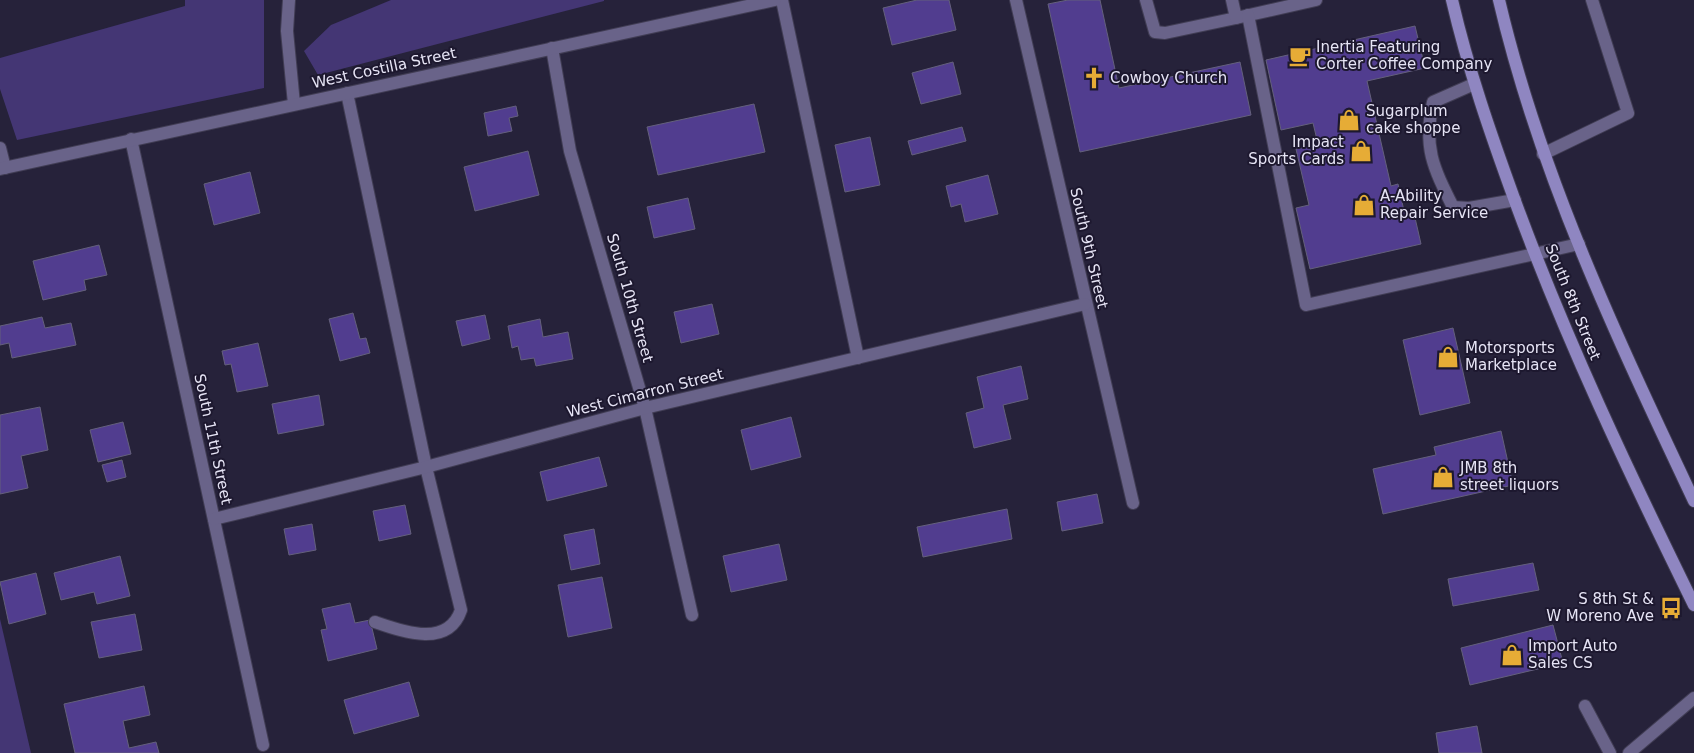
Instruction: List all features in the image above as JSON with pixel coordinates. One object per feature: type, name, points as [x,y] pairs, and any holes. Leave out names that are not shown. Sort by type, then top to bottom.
[{"type":"main road","name":"South 8th Street","points":[[1452,0],[1474,84],[1536,254],[1595,396],[1694,605]]},
{"type":"main road","name":"South 8th Street","points":[[1499,0],[1524,94],[1543,154],[1632,371],[1694,500]]},
{"type":"street","points":[[289,0],[287,31],[294,104]]},
{"type":"street","name":"West Costilla Street","points":[[3,168],[775,0]]},
{"type":"street","points":[[782,0],[858,358]]},
{"type":"street","name":"South 9th Street","points":[[1016,0],[1085,304],[1133,503]]},
{"type":"street","points":[[1146,0],[1155,32],[1166,33],[1316,0]]},
{"type":"street","points":[[1232,0],[1242,16],[1306,305],[1579,244]]},
{"type":"street","points":[[1543,154],[1628,112],[1592,0]]},
{"type":"street","name":"South 10th Street","points":[[552,48],[570,151],[645,408],[692,615]]},
{"type":"street","points":[[1474,84],[1433,102],[1428,126],[1433,167],[1453,207],[1469,208],[1515,200]]},
{"type":"street","points":[[347,93],[426,467],[461,610],[457,623],[441,633],[399,630],[375,622]]},
{"type":"street","name":"South 11th Street","points":[[131,140],[264,745]]},
{"type":"street","points":[[0,148],[3,168]]},
{"type":"street","name":"West Cimarron Street","points":[[214,519],[426,467],[645,408],[1085,304]]},
{"type":"street","points":[[1629,753],[1694,698]]},
{"type":"street","points":[[1585,706],[1610,753]]},
{"type":"shaded area","points":[[185,0],[264,0],[264,88],[17,140],[0,89],[0,58],[185,6]]},
{"type":"shaded area","points":[[391,0],[604,1],[318,75],[304,51],[331,25]]},
{"type":"shaded area","points":[[0,619],[31,753],[0,753]]},
{"type":"building","points":[[917,0],[949,0],[956,30],[892,45],[883,8]]},
{"type":"building","points":[[1068,0],[1100,0],[1119,88],[1240,62],[1251,115],[1080,152],[1048,4]]},
{"type":"building","points":[[1415,26],[1425,68],[1367,81],[1391,186],[1398,184],[1404,211],[1413,209],[1421,244],[1310,269],[1296,208],[1309,205],[1296,149],[1318,144],[1313,123],[1281,130],[1266,60]]},
{"type":"building","points":[[953,62],[961,94],[921,104],[912,73]]},
{"type":"building","points":[[754,104],[765,152],[658,175],[647,127]]},
{"type":"building","points":[[516,106],[518,116],[509,118],[512,131],[488,136],[484,113]]},
{"type":"building","points":[[962,127],[966,141],[912,155],[908,141]]},
{"type":"building","points":[[870,137],[880,185],[845,192],[835,145]]},
{"type":"building","points":[[528,151],[539,195],[475,211],[464,167]]},
{"type":"building","points":[[250,172],[260,213],[214,225],[204,184]]},
{"type":"building","points":[[988,175],[998,214],[965,222],[961,204],[951,207],[946,186]]},
{"type":"building","points":[[688,198],[695,229],[654,238],[647,207]]},
{"type":"building","points":[[99,245],[107,275],[84,280],[86,290],[43,300],[33,261]]},
{"type":"building","points":[[712,304],[719,334],[681,343],[674,312]]},
{"type":"building","points":[[353,313],[360,339],[366,338],[370,353],[340,361],[329,319]]},
{"type":"building","points":[[485,315],[490,339],[462,346],[456,321]]},
{"type":"building","points":[[42,317],[45,328],[71,323],[76,345],[12,358],[9,343],[0,345],[0,326]]},
{"type":"building","points":[[540,319],[543,337],[568,332],[573,359],[536,366],[534,358],[521,360],[518,346],[512,348],[508,326]]},
{"type":"building","points":[[1453,328],[1470,403],[1420,415],[1403,340]]},
{"type":"building","points":[[258,343],[268,386],[237,392],[231,364],[225,365],[222,351]]},
{"type":"building","points":[[1021,366],[1028,399],[1003,405],[1011,439],[974,448],[966,413],[984,408],[977,377]]},
{"type":"building","points":[[319,395],[324,425],[278,434],[272,404]]},
{"type":"building","points":[[40,407],[48,450],[21,456],[28,488],[0,494],[0,415]]},
{"type":"building","points":[[791,417],[801,457],[751,470],[741,430]]},
{"type":"building","points":[[123,422],[131,454],[98,462],[90,430]]},
{"type":"building","name":"JMB 8th street liquors","points":[[1501,431],[1513,485],[1383,514],[1373,469],[1436,455],[1434,447]]},
{"type":"building","points":[[599,457],[607,486],[547,501],[540,472]]},
{"type":"building","points":[[122,460],[126,477],[107,482],[102,465]]},
{"type":"building","points":[[1097,494],[1103,523],[1062,531],[1057,502]]},
{"type":"building","points":[[405,505],[411,534],[379,541],[373,511]]},
{"type":"building","points":[[1007,509],[1012,539],[923,557],[917,527]]},
{"type":"building","points":[[312,524],[316,550],[289,555],[284,529]]},
{"type":"building","points":[[594,529],[600,564],[571,570],[564,535]]},
{"type":"building","points":[[779,544],[787,580],[731,592],[723,556]]},
{"type":"building","points":[[120,556],[130,596],[97,604],[94,592],[61,600],[54,573]]},
{"type":"building","points":[[1533,563],[1539,590],[1453,606],[1448,579]]},
{"type":"building","points":[[36,573],[46,614],[9,624],[0,582]]},
{"type":"building","points":[[602,577],[612,628],[568,637],[558,585]]},
{"type":"building","points":[[350,603],[355,623],[370,620],[377,649],[328,661],[321,630],[327,629],[322,609]]},
{"type":"building","points":[[135,614],[142,650],[99,658],[91,622]]},
{"type":"building","name":"Import Auto Sales CS","points":[[1553,625],[1563,663],[1470,685],[1461,648]]},
{"type":"building","points":[[409,682],[419,716],[354,734],[344,700]]},
{"type":"building","points":[[144,686],[150,715],[123,721],[129,748],[156,742],[159,753],[75,753],[64,704]]},
{"type":"building","points":[[1477,726],[1482,753],[1439,753],[1436,733]]},
{"type":"place","name":"Inertia Featuring Corter Coffee Company","points":[[1300,56]]},
{"type":"place","name":"Cowboy Church","points":[[1094,78]]},
{"type":"place","name":"Sugarplum cake shoppe","points":[[1349,120]]},
{"type":"place","name":"Impact Sports Cards","points":[[1361,151]]},
{"type":"place","name":"A-Ability Repair Service","points":[[1364,205]]},
{"type":"place","name":"Motorsports Marketplace","points":[[1448,357]]},
{"type":"place","name":"JMB 8th street liquors","points":[[1443,477]]},
{"type":"place","name":"S 8th St & W Moreno Ave","points":[[1671,608]]},
{"type":"place","name":"Import Auto Sales CS","points":[[1512,655]]}]
